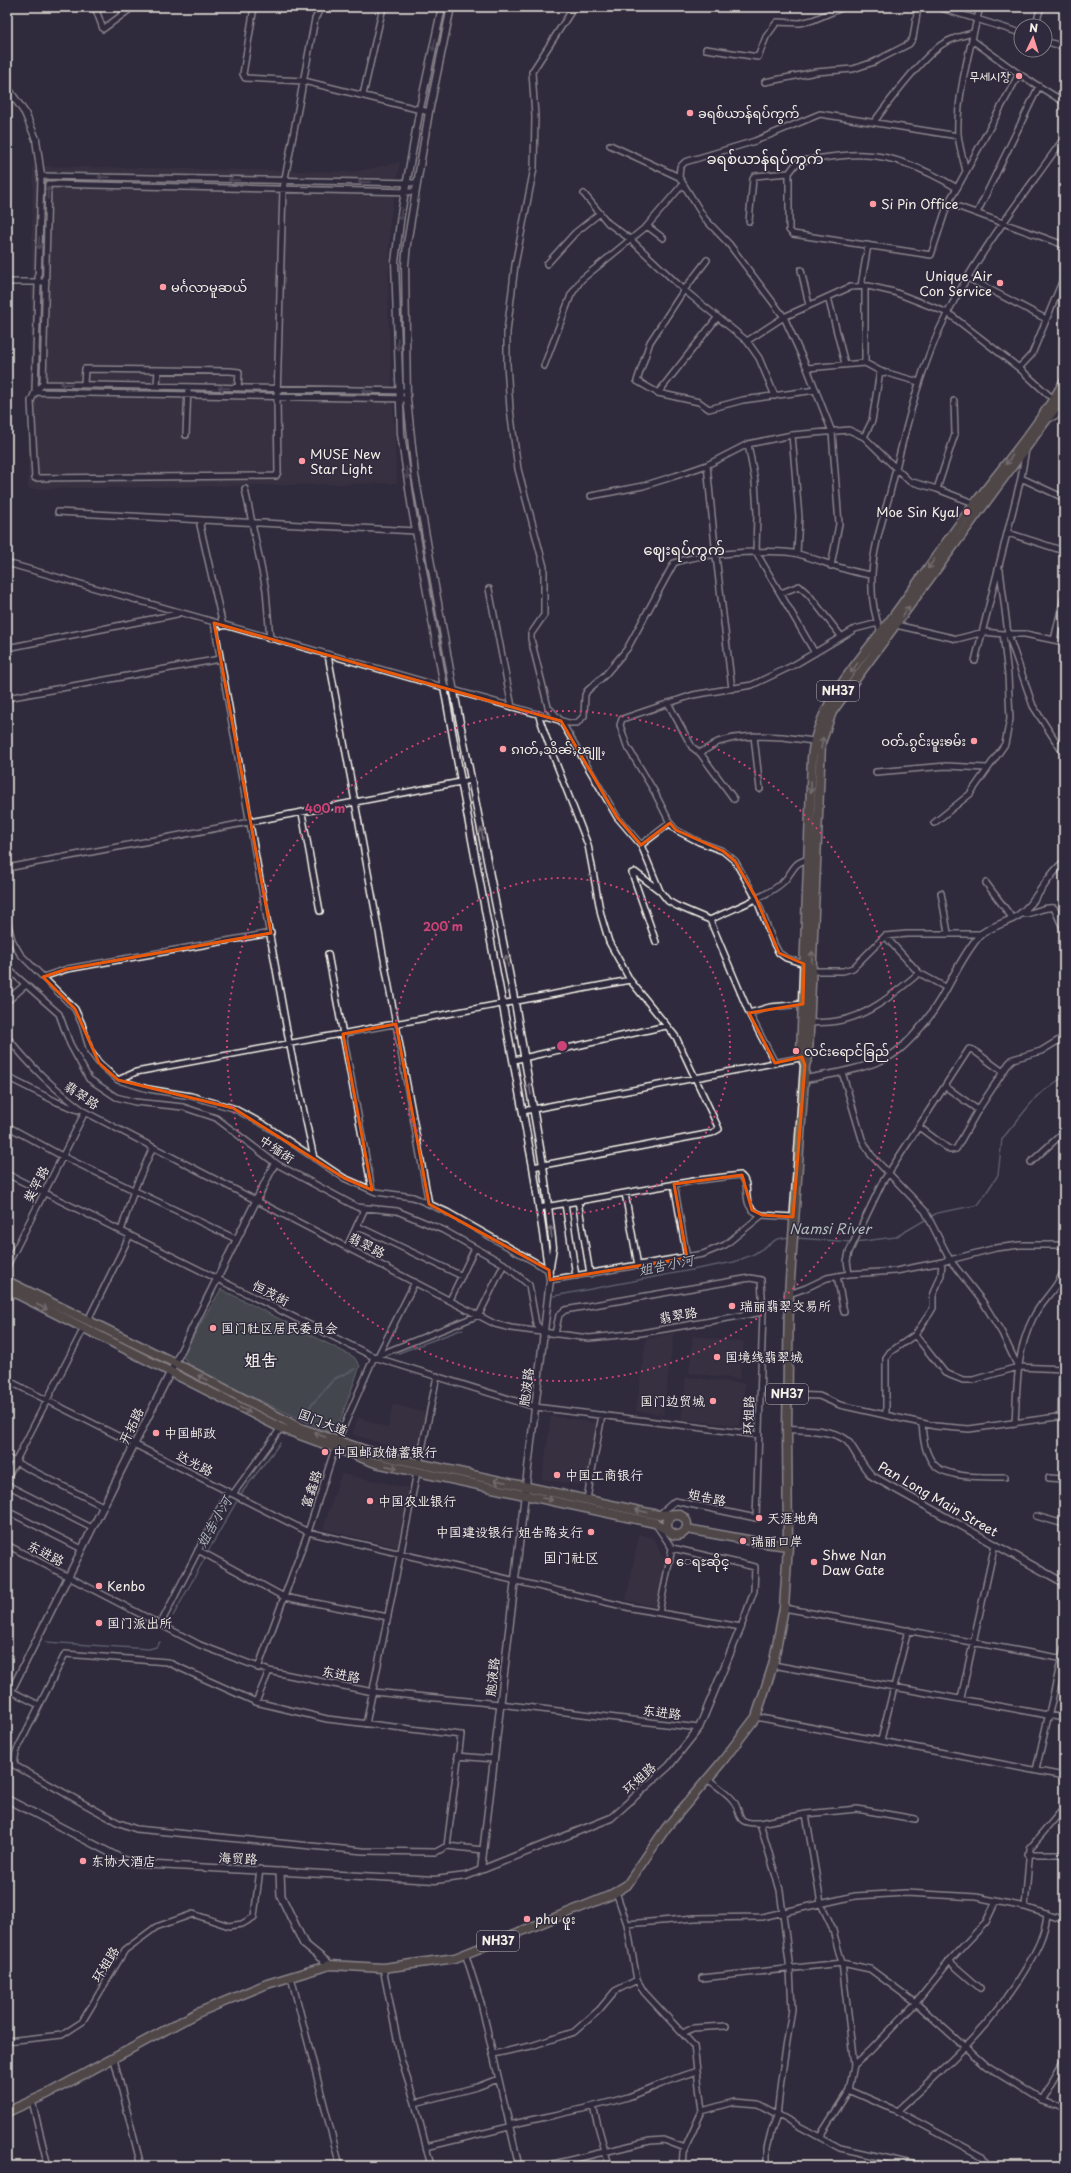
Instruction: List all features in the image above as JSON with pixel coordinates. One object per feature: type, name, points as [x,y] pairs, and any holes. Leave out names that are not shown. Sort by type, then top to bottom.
[{"type":"highway","name":"NH37","points":[[805,1060],[809,1023],[821,743],[832,712],[1026,449],[1064,382]]},
{"type":"highway","name":"NH37","points":[[7,2112],[32,2101],[114,2059],[197,2013],[268,1984],[330,1965],[383,1968],[455,1958],[616,1892],[627,1885],[666,1828],[708,1779],[756,1717],[773,1665],[784,1608],[788,1546],[787,1395],[789,1294],[793,1217],[805,1079],[803,1004],[813,741],[825,710],[881,632],[1027,436],[1064,396]]},
{"type":"highway","name":"国门大道","points":[[7,1281],[170,1371],[281,1428],[336,1446],[656,1519],[679,1514]]},
{"type":"highway","name":"国门大道","points":[[7,1289],[175,1363],[336,1446],[376,1463],[417,1472],[587,1499],[656,1519],[674,1534]]},
{"type":"highway","points":[[679,1514],[687,1520],[687,1528],[681,1534],[674,1534],[669,1530],[667,1524],[670,1518],[679,1514]]},
{"type":"highway","points":[[687,1528],[764,1543],[788,1546]]},
{"type":"main road","points":[[280,1872],[281,1896],[304,1944],[330,1965]]},
{"type":"street","points":[[95,7],[103,29],[107,28],[133,7]]},
{"type":"street","points":[[254,7],[244,74],[245,78],[304,81],[420,108],[429,112]]},
{"type":"street","points":[[307,7],[320,9],[315,19],[283,189],[277,398],[278,472],[276,476],[39,480],[35,478],[33,474],[31,401],[35,392],[43,384],[48,184],[283,189],[406,191],[415,192]]},
{"type":"street","points":[[363,95],[383,7]]},
{"type":"street","points":[[442,7],[420,108],[395,262],[401,434],[416,531],[444,689],[533,1167],[549,1270]]},
{"type":"street","points":[[451,7],[429,112],[415,192],[405,265],[407,399],[415,475],[454,692],[515,1003],[534,1109],[543,1165],[553,1247],[549,1270]]},
{"type":"street","points":[[574,7],[532,72],[535,116],[534,168],[514,264],[508,332],[507,364],[518,470],[544,567],[544,615],[532,634],[531,639],[548,707],[561,721],[617,817],[641,845],[660,892]]},
{"type":"street","points":[[706,49],[758,57],[766,37],[777,22],[800,23],[813,20],[844,7]]},
{"type":"street","points":[[765,82],[816,72],[853,69],[874,62],[909,44],[913,38],[918,7]]},
{"type":"street","points":[[938,7],[1013,30]]},
{"type":"street","points":[[966,171],[958,136],[958,123],[973,33],[980,7]]},
{"type":"street","points":[[1038,18],[1041,7]]},
{"type":"street","points":[[874,122],[899,90],[933,52],[953,39],[973,33]]},
{"type":"street","points":[[972,40],[1019,74],[1064,102]]},
{"type":"street","points":[[1053,44],[1064,47]]},
{"type":"street","points":[[957,188],[940,177],[906,164],[865,154],[801,161],[795,165],[789,173],[789,230],[793,234],[930,256],[932,254],[948,203],[957,188],[1019,74]]},
{"type":"street","points":[[977,213],[1040,86]]},
{"type":"street","points":[[7,87],[25,113],[36,139],[41,176],[35,392]]},
{"type":"street","points":[[679,177],[680,167],[685,162],[755,141],[820,114],[958,136]]},
{"type":"street","points":[[881,632],[878,623],[872,575],[878,541],[919,382],[948,313],[968,278],[1004,223],[1064,138]]},
{"type":"street","points":[[610,145],[679,177],[705,219],[729,244],[784,317],[807,368],[832,432],[839,524],[831,566]]},
{"type":"street","points":[[749,221],[753,179],[755,176],[789,173]]},
{"type":"street","points":[[41,176],[417,183]]},
{"type":"street","points":[[544,366],[570,295],[581,280],[647,226],[683,184]]},
{"type":"street","points":[[584,194],[608,222],[630,239],[684,290],[747,341],[759,358],[775,396]]},
{"type":"street","points":[[948,203],[1064,245]]},
{"type":"street","points":[[547,264],[575,233],[600,213]]},
{"type":"street","points":[[647,226],[663,238]]},
{"type":"street","points":[[865,363],[863,286],[868,245]]},
{"type":"street","points":[[707,260],[684,290],[650,342],[637,381],[658,393],[699,402],[709,409],[743,400],[816,390]]},
{"type":"street","points":[[801,270],[809,305]]},
{"type":"street","points":[[1019,368],[1032,354],[1064,277]]},
{"type":"street","points":[[968,278],[1046,319]]},
{"type":"street","points":[[7,282],[46,282]]},
{"type":"street","points":[[747,341],[784,317],[809,305],[850,287],[863,286],[894,292],[948,313],[1019,368],[1054,400]]},
{"type":"street","points":[[828,297],[845,364]]},
{"type":"street","points":[[658,393],[717,318]]},
{"type":"street","points":[[807,368],[865,363],[880,371],[919,382]]},
{"type":"street","points":[[84,384],[85,369],[239,372],[238,388]]},
{"type":"street","points":[[157,386],[158,370]]},
{"type":"street","points":[[864,437],[872,421],[880,371]]},
{"type":"street","points":[[43,384],[407,391]]},
{"type":"street","points":[[186,435],[188,387]]},
{"type":"street","points":[[35,392],[277,398],[407,399]]},
{"type":"street","points":[[937,489],[955,434],[954,401]]},
{"type":"street","points":[[1042,421],[1064,411]]},
{"type":"street","points":[[591,496],[643,486],[707,465],[748,444],[792,435],[849,430],[864,437],[896,470],[915,484],[937,489],[975,504],[982,509]]},
{"type":"street","points":[[792,435],[799,517],[797,553]]},
{"type":"street","points":[[975,661],[984,632],[1021,478],[1027,436]]},
{"type":"street","points":[[748,444],[755,481],[757,513],[756,552],[781,592],[815,653]]},
{"type":"street","points":[[707,465],[732,689]]},
{"type":"street","points":[[1021,478],[1064,498]]},
{"type":"street","points":[[245,489],[266,590],[270,639]]},
{"type":"street","points":[[58,512],[416,531]]},
{"type":"street","points":[[204,520],[200,525],[223,626]]},
{"type":"street","points":[[1008,533],[1064,551]]},
{"type":"street","points":[[7,563],[179,614],[454,692],[561,721],[577,723],[584,716],[585,695],[587,691],[605,676],[627,649],[674,563],[698,557],[756,552],[797,553],[851,573],[872,575]]},
{"type":"street","points":[[934,823],[970,794],[986,768],[1005,744],[1010,719],[1000,565]]},
{"type":"street","points":[[781,592],[799,586],[809,595],[841,636]]},
{"type":"street","points":[[489,589],[512,707]]},
{"type":"street","points":[[1054,640],[1064,597]]},
{"type":"street","points":[[7,648],[179,614]]},
{"type":"street","points":[[804,964],[786,958],[779,953],[756,898],[735,861],[723,851],[699,842],[676,830],[627,746],[620,725],[622,719],[693,695],[752,685],[765,680],[815,653],[841,636],[855,629],[878,623]]},
{"type":"street","points":[[214,624],[290,1042],[314,1158]]},
{"type":"street","points":[[896,625],[958,639],[984,632],[1025,634],[1064,642]]},
{"type":"street","points":[[1005,634],[1033,706],[1064,754]]},
{"type":"street","points":[[328,656],[429,1204]]},
{"type":"street","points":[[7,698],[220,659]]},
{"type":"street","points":[[668,703],[692,747],[700,752],[734,799]]},
{"type":"street","points":[[533,1167],[715,1133],[718,1131],[718,1126],[676,1037],[630,980],[609,942],[601,915],[588,845],[548,745],[538,714]]},
{"type":"street","points":[[754,736],[760,789]]},
{"type":"street","points":[[700,752],[718,742],[734,738],[754,736],[783,737],[813,741]]},
{"type":"street","points":[[876,772],[946,766],[986,768]]},
{"type":"street","points":[[7,868],[471,780]]},
{"type":"street","points":[[302,813],[320,911]]},
{"type":"street","points":[[641,845],[670,822]]},
{"type":"street","points":[[476,860],[487,858]]},
{"type":"street","points":[[710,920],[776,888],[786,879],[796,864],[809,859]]},
{"type":"street","points":[[811,971],[843,972],[853,968],[885,936],[948,933],[980,934],[1021,914],[1054,870],[1064,862]]},
{"type":"street","points":[[656,942],[632,873],[635,872],[660,892],[668,901],[710,920],[749,1013],[775,1063]]},
{"type":"street","points":[[986,883],[1013,919]]},
{"type":"street","points":[[941,893],[948,933]]},
{"type":"street","points":[[1021,914],[1029,915],[1048,907],[1054,908],[1064,930]]},
{"type":"street","points":[[7,920],[12,940],[20,954],[75,1009],[82,1024],[90,1051],[99,1064],[118,1080],[148,1088],[190,1096],[233,1108],[265,1125],[344,1178],[372,1190],[413,1197],[447,1212],[549,1270]]},
{"type":"street","points":[[488,925],[499,922]]},
{"type":"street","points":[[43,977],[67,969],[271,933]]},
{"type":"street","points":[[805,1079],[842,1072],[886,1059],[916,1034],[947,988],[980,934]]},
{"type":"street","points":[[885,936],[919,973],[947,988]]},
{"type":"street","points":[[328,954],[372,1190]]},
{"type":"street","name":"中缅街","points":[[7,968],[59,1014],[70,1044],[89,1079],[116,1097],[135,1102],[184,1107],[216,1118],[274,1163],[357,1207],[397,1211],[443,1230],[504,1264],[529,1285],[536,1324],[544,1333]]},
{"type":"street","points":[[809,1023],[838,1021],[857,1015],[894,994],[919,973]]},
{"type":"street","points":[[118,1080],[136,1072],[290,1042],[515,1003],[630,980]]},
{"type":"street","points":[[7,1001],[25,984]]},
{"type":"street","points":[[749,1013],[770,1007],[803,1004]]},
{"type":"street","points":[[514,1060],[666,1026]]},
{"type":"street","name":"翡翠路","points":[[7,1037],[43,1079],[85,1112],[347,1248],[500,1325],[544,1333],[589,1338],[612,1337],[763,1312]]},
{"type":"street","points":[[919,1127],[953,1150],[1013,1059],[1041,1051],[1064,1037]]},
{"type":"street","points":[[848,1274],[847,1261],[852,1246],[888,1174],[971,1048],[1003,1072]]},
{"type":"street","points":[[523,1111],[775,1063],[805,1060]]},
{"type":"street","points":[[842,1072],[862,1139],[871,1155],[926,1215],[950,1260],[983,1302],[1002,1333],[1018,1368]]},
{"type":"street","points":[[7,1077],[57,1102],[85,1112]]},
{"type":"street","points":[[946,1086],[978,1110]]},
{"type":"street","name":"奘罕路","points":[[7,1266],[85,1112]]},
{"type":"street","points":[[7,1126],[62,1156],[236,1239]]},
{"type":"street","points":[[1031,1162],[1064,1132]]},
{"type":"street","points":[[121,1231],[134,1190],[152,1147]]},
{"type":"street","name":"开拓路","points":[[7,1698],[9,1690],[82,1549],[274,1163]]},
{"type":"street","name":"恒茂街","points":[[7,1174],[374,1357],[535,1407],[759,1435]]},
{"type":"street","points":[[539,1208],[674,1184],[740,1175],[744,1182],[748,1205],[756,1213],[762,1215],[793,1217]]},
{"type":"street","points":[[674,1184],[687,1258]]},
{"type":"street","points":[[626,1193],[638,1266]]},
{"type":"street","points":[[578,1201],[590,1274]]},
{"type":"street","points":[[565,1204],[576,1276]]},
{"type":"street","points":[[347,1248],[365,1208]]},
{"type":"street","points":[[550,1280],[687,1258],[713,1251],[724,1245],[762,1215]]},
{"type":"street","points":[[357,1226],[462,1276]]},
{"type":"street","points":[[7,1478],[130,1235]]},
{"type":"street","points":[[789,1294],[827,1278],[848,1274],[896,1271],[942,1262],[1008,1246],[1064,1245]]},
{"type":"street","points":[[450,1300],[475,1248]]},
{"type":"street","points":[[886,1414],[886,1358],[890,1352],[915,1335],[932,1308],[932,1296],[941,1275],[942,1262]]},
{"type":"street","points":[[374,1357],[479,1315],[504,1264]]},
{"type":"street","points":[[1015,1424],[1018,1368],[1025,1336],[1033,1317],[1058,1283],[1064,1269]]},
{"type":"street","name":"胞波路","points":[[525,1490],[550,1291],[549,1270]]},
{"type":"street","points":[[837,1276],[844,1312]]},
{"type":"street","name":"环姐路","points":[[555,1334],[559,1315],[565,1310],[750,1278],[761,1280],[763,1312],[756,1518]]},
{"type":"street","points":[[379,1354],[415,1282]]},
{"type":"street","points":[[1058,1283],[1064,1288]]},
{"type":"street","points":[[787,1395],[819,1396],[840,1405],[922,1423],[969,1429],[1015,1424],[1063,1416],[1063,1369],[1018,1368],[973,1380],[949,1376],[915,1335]]},
{"type":"street","name":"富鑫路","points":[[258,1668],[308,1532],[336,1446],[374,1357]]},
{"type":"street","points":[[419,1464],[437,1376]]},
{"type":"street","name":"达光路","points":[[7,1380],[308,1532],[631,1608],[741,1627]]},
{"type":"street","points":[[587,1499],[602,1415]]},
{"type":"street","points":[[922,1423],[924,1446],[932,1462],[937,1467],[957,1474],[1005,1477]]},
{"type":"street","points":[[160,1625],[198,1550],[232,1494],[281,1428]]},
{"type":"street","name":"Pan Long Main Street","points":[[787,1429],[843,1436],[849,1442],[865,1468],[872,1476],[1064,1583]]},
{"type":"street","points":[[7,1458],[103,1506]]},
{"type":"street","points":[[366,1724],[417,1472]]},
{"type":"street","points":[[1049,1478],[1064,1479]]},
{"type":"street","points":[[7,1485],[92,1528]]},
{"type":"street","name":"胞液路","points":[[481,1870],[525,1490]]},
{"type":"street","name":"姐告路","points":[[656,1519],[675,1502],[756,1518]]},
{"type":"street","points":[[7,1511],[82,1549]]},
{"type":"street","points":[[1036,1516],[1064,1524]]},
{"type":"street","points":[[656,1519],[672,1548],[659,1613]]},
{"type":"street","points":[[960,1698],[995,1544]]},
{"type":"street","name":"东进路","points":[[7,1545],[200,1645],[269,1671],[373,1692],[500,1704],[699,1728]]},
{"type":"street","points":[[672,1548],[755,1567],[754,1591],[741,1627]]},
{"type":"street","points":[[198,1550],[284,1597],[388,1617]]},
{"type":"street","points":[[784,1608],[1063,1659]]},
{"type":"street","name":"环姐路","points":[[481,1870],[611,1818],[669,1766],[699,1728],[741,1627]]},
{"type":"street","points":[[881,1740],[908,1630]]},
{"type":"street","points":[[1036,1770],[1063,1659],[1064,1648]]},
{"type":"street","points":[[447,1846],[457,1756],[461,1735],[327,1719],[256,1702],[167,1662],[65,1654],[16,1752],[14,1765],[117,1822],[136,1829],[364,1851],[436,1852],[447,1846],[483,1850]]},
{"type":"street","points":[[773,1665],[894,1685],[1064,1718]]},
{"type":"street","points":[[256,1702],[269,1671]]},
{"type":"street","points":[[9,1690],[39,1705]]},
{"type":"street","points":[[756,1717],[1064,1776]]},
{"type":"street","points":[[457,1756],[494,1759]]},
{"type":"street","points":[[708,1779],[733,1800],[739,1818],[748,1824],[806,1814],[857,1809],[915,1819]]},
{"type":"street","name":"海贸路","points":[[7,1799],[122,1859],[138,1864],[435,1880],[466,1876],[481,1870]]},
{"type":"street","points":[[1025,1907],[1028,1854],[1033,1842],[1064,1808]]},
{"type":"street","points":[[806,1814],[821,1904],[832,1928],[842,1963],[854,2065],[849,2090],[820,2136]]},
{"type":"street","points":[[760,1823],[780,1890],[790,1970],[792,2010],[780,2080],[777,2116],[767,2148],[767,2166]]},
{"type":"street","points":[[1028,1854],[1064,1854]]},
{"type":"street","name":"环姐路","points":[[7,2041],[62,2035],[82,2022],[125,1950],[156,1927],[193,1914],[229,1926],[242,1924],[254,1917],[260,1870]]},
{"type":"street","points":[[616,1892],[627,1924],[637,1980],[644,1992],[694,2046],[702,2111],[685,2148],[682,2166]]},
{"type":"street","points":[[627,1924],[695,1918],[762,1917],[855,1896],[906,1893],[976,1897],[1025,1907],[1064,1920]]},
{"type":"street","points":[[854,2065],[870,2051],[916,2003],[949,1961],[986,1922],[996,1901]]},
{"type":"street","points":[[897,2111],[965,2049],[1004,2004],[1017,1984],[1046,1930],[1046,1914]]},
{"type":"street","points":[[465,1954],[481,2003],[519,2166]]},
{"type":"street","points":[[949,1961],[980,1988]]},
{"type":"street","points":[[702,1978],[790,1970],[842,1963],[870,1969],[916,2003],[965,2049],[986,2066],[1041,2100],[1064,2108]]},
{"type":"street","points":[[383,1968],[401,2059],[415,2103],[430,2166]]},
{"type":"street","points":[[291,1977],[340,2166]]},
{"type":"street","points":[[493,2054],[531,2046],[574,2032],[599,2010],[615,1991],[637,1980]]},
{"type":"street","points":[[683,2033],[694,2028],[726,2026]]},
{"type":"street","points":[[114,2059],[141,2166]]},
{"type":"street","points":[[1041,2100],[1064,2060]]},
{"type":"street","points":[[426,2147],[593,2107],[628,2096],[669,2079],[697,2071]]},
{"type":"street","points":[[415,2103],[478,2087],[498,2079]]},
{"type":"street","points":[[849,2090],[897,2111],[983,2157],[987,2162],[986,2166]]},
{"type":"street","points":[[32,2101],[48,2166]]},
{"type":"street","points":[[702,2111],[734,2102],[758,2104],[777,2116],[820,2136],[840,2148],[921,2166]]},
{"type":"street","points":[[593,2107],[609,2166]]},
{"type":"street","points":[[545,2166],[605,2150],[612,2150],[650,2141],[664,2140],[685,2148]]},
{"type":"highlighted area","points":[[214,623],[561,721],[617,817],[641,845],[670,823],[676,830],[723,851],[735,861],[756,898],[779,953],[804,964],[803,1004],[749,1013],[775,1063],[802,1057],[805,1065],[793,1217],[762,1215],[752,1210],[742,1175],[674,1184],[687,1258],[550,1280],[549,1270],[429,1204],[396,1024],[343,1034],[372,1190],[344,1178],[233,1108],[118,1080],[99,1063],[75,1009],[43,977],[67,969],[271,933]]},
{"type":"shaded area","points":[[400,162],[390,220],[388,311],[397,483],[28,489],[33,166],[354,172]]},
{"type":"shaded area","points":[[674,1333],[663,1415],[636,1411],[646,1339]]},
{"type":"shaded area","name":"国境线翡翠城","points":[[693,1336],[744,1342],[740,1379],[689,1373]]},
{"type":"shaded area","name":"国门边贸城","points":[[686,1377],[745,1384],[740,1426],[681,1419]]},
{"type":"shaded area","points":[[393,1404],[426,1413],[419,1452],[382,1444],[352,1434],[358,1417],[388,1428]]},
{"type":"shaded area","points":[[551,1416],[597,1423],[587,1486],[542,1479]]},
{"type":"shaded area","points":[[341,1474],[409,1488],[397,1547],[323,1529]]},
{"type":"shaded area","points":[[639,1534],[654,1538],[661,1555],[667,1558],[658,1607],[626,1600]]},
{"type":"green space","points":[[221,1289],[354,1357],[360,1366],[335,1435],[191,1369],[182,1355]]},
{"type":"waterway","name":"Namsi River","points":[[855,1242],[896,1237],[937,1213],[978,1205],[998,1175],[1002,1139],[1037,1096],[1064,1076]]},
{"type":"waterway","name":"姐告小河","points":[[554,1296],[734,1262],[754,1254],[777,1239],[790,1237]]},
{"type":"waterway","name":"Namsi River","points":[[796,1238],[852,1242]]},
{"type":"waterway","name":"姐告小河","points":[[396,1354],[463,1329]]},
{"type":"waterway","name":"姐告小河","points":[[302,1416],[334,1379],[355,1369]]},
{"type":"waterway","name":"姐告小河","points":[[240,1495],[280,1443]]},
{"type":"waterway","name":"姐告小河","points":[[207,1553],[238,1499]]},
{"type":"waterway","name":"姐告小河","points":[[173,1616],[206,1556]]},
{"type":"waterway","name":"姐告小河","points":[[45,1642],[149,1649],[156,1647],[160,1642]]},
{"type":"place","name":"무세시장","points":[[1019,76]]},
{"type":"place","name":"ခရစ်ယာန်ရပ်ကွက်","points":[[690,113]]},
{"type":"place","name":"Si Pin Office","points":[[873,204]]},
{"type":"place","name":"Unique Air Con Service","points":[[1000,283]]},
{"type":"place","name":"မင်္ဂလာမူဆယ်","points":[[163,287]]},
{"type":"place","name":"MUSE New Star Light","points":[[302,461]]},
{"type":"place","name":"Moe Sin Kyal","points":[[967,512]]},
{"type":"place","name":"ဝတ်ႉၵွင်းမူးၶမ်း","points":[[974,741]]},
{"type":"place","name":"ၵၢတ်ႇသိၼ်ႇၽျူႇ","points":[[503,749]]},
{"type":"place","name":"လင်းရောင်ခြည်","points":[[796,1051]]},
{"type":"place","name":"瑞丽翡翠交易所","points":[[732,1306]]},
{"type":"place","name":"国门社区居民委员会","points":[[213,1328]]},
{"type":"place","name":"国境线翡翠城","points":[[717,1357]]},
{"type":"place","name":"国门边贸城","points":[[713,1401]]},
{"type":"place","name":"中国邮政","points":[[156,1433]]},
{"type":"place","name":"中国邮政储蓄银行","points":[[325,1452]]},
{"type":"place","name":"中国工商银行","points":[[557,1475]]},
{"type":"place","name":"中国农业银行","points":[[370,1501]]},
{"type":"place","name":"天涯地角","points":[[759,1518]]},
{"type":"place","name":"中国建设银行 姐告路支行","points":[[591,1532]]},
{"type":"place","name":"瑞丽口岸","points":[[743,1541]]},
{"type":"place","name":"ေရႊဆိုင္","points":[[668,1561]]},
{"type":"place","name":"Shwe Nan Daw Gate","points":[[814,1562]]},
{"type":"place","name":"Kenbo","points":[[99,1586]]},
{"type":"place","name":"国门派出所","points":[[99,1623]]},
{"type":"place","name":"东协大酒店","points":[[83,1861]]},
{"type":"place","name":"phu ဖူး","points":[[527,1919]]},
{"type":"district","name":"ခရစ်ယာန်ရပ်ကွက်","points":[[765,159]]},
{"type":"district","name":"ဈေးရပ်ကွက်","points":[[684,550]]},
{"type":"district","name":"姐告","points":[[261,1360]]},
{"type":"district","name":"国门社区","points":[[571,1558]]}]
